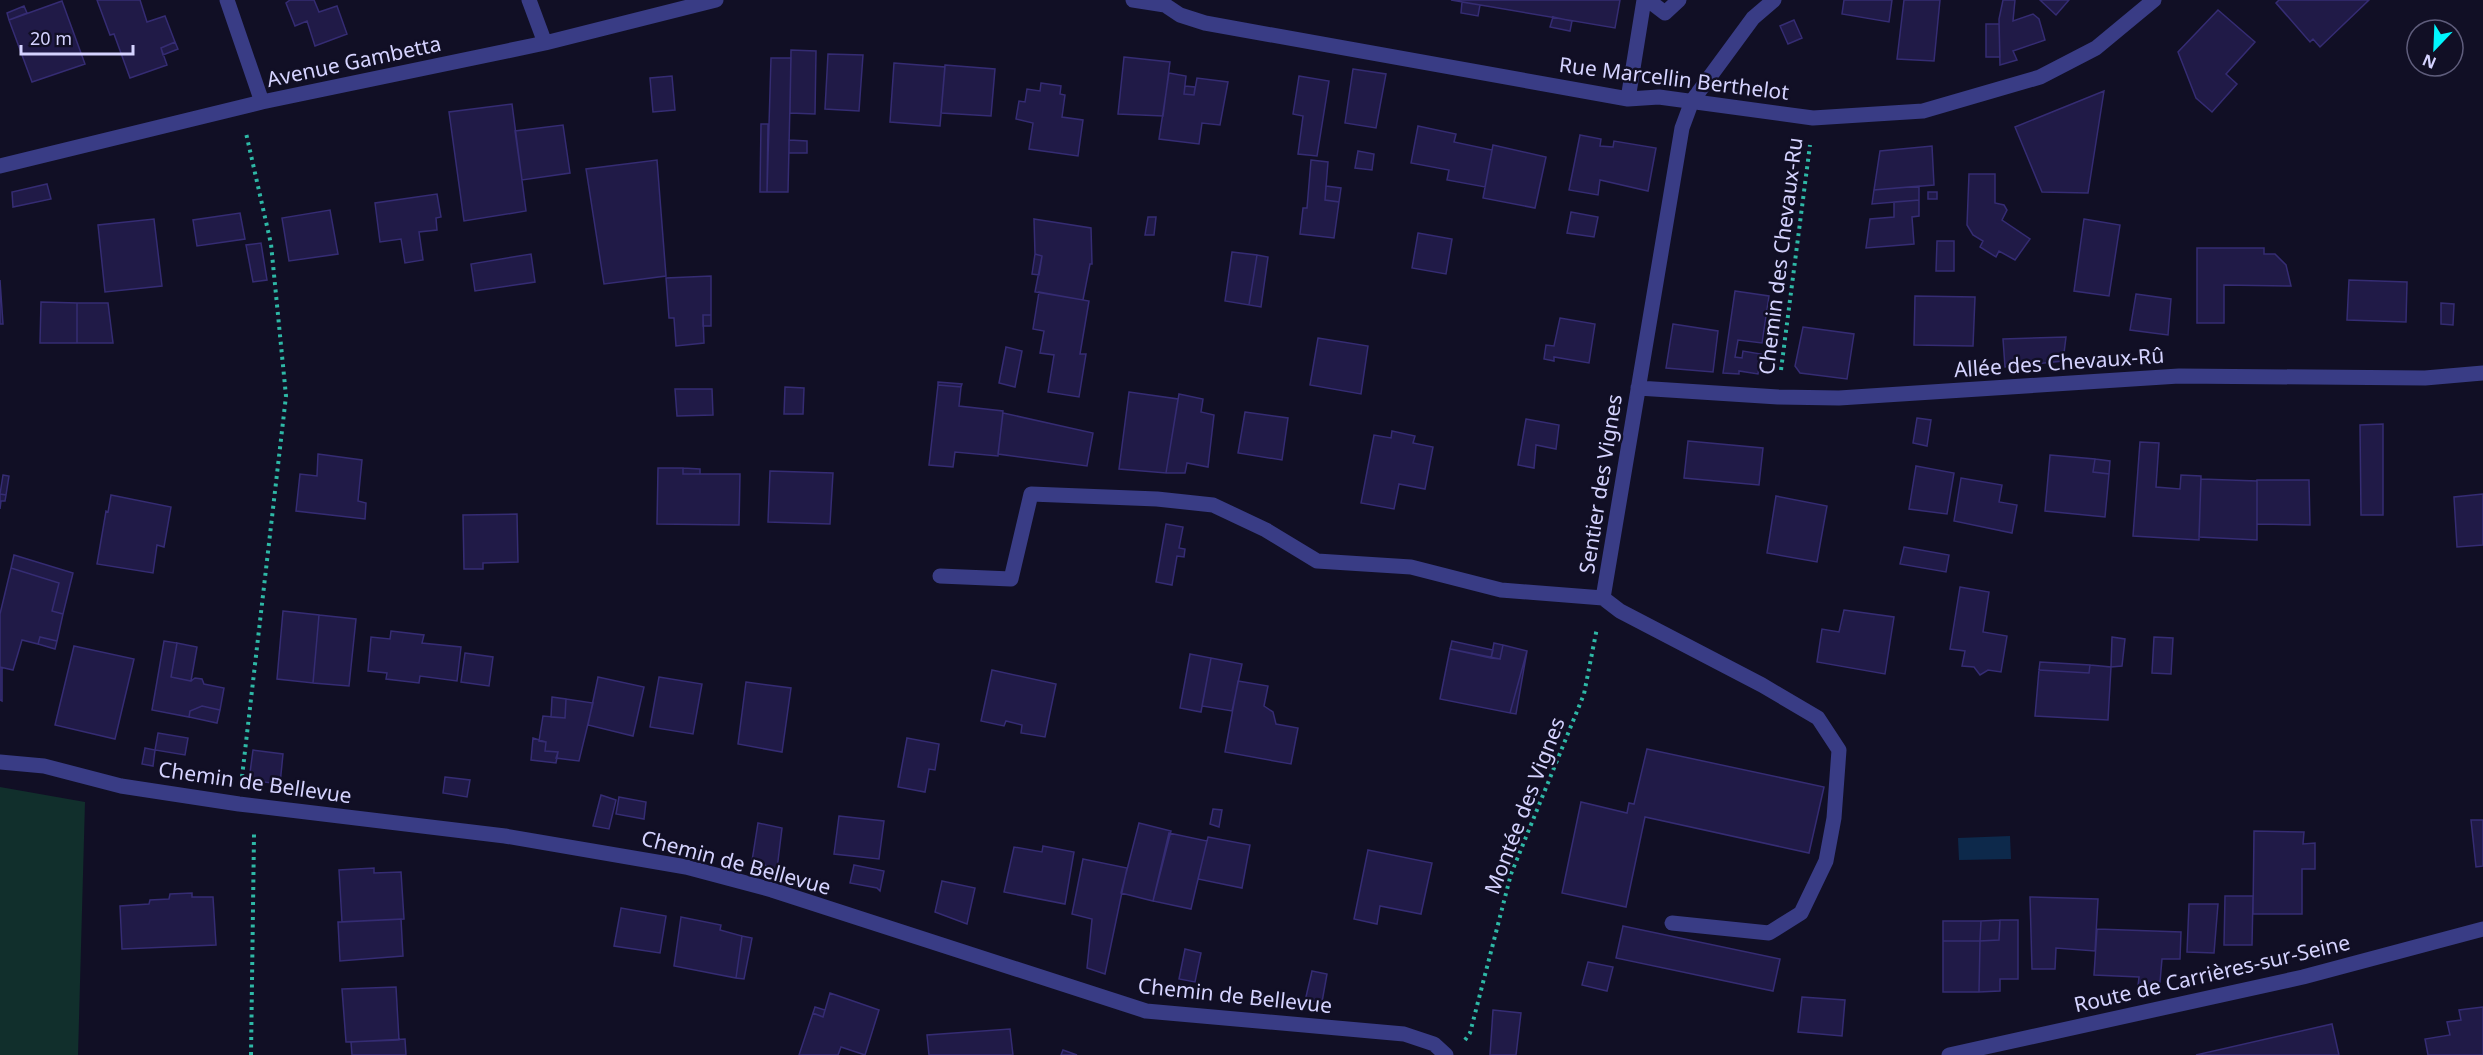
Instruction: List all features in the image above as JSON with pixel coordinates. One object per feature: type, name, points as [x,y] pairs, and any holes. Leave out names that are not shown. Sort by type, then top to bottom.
[{"type":"street","points":[[226,0],[262,102]]},
{"type":"street","points":[[529,0],[545,43]]},
{"type":"street","name":"Avenue Gambetta","points":[[0,166],[262,102],[545,43],[692,3],[716,0]]},
{"type":"street","name":"Rue Marcellin Berthelot","points":[[1134,0],[1165,5],[1180,15],[1205,23],[1628,99],[1659,97],[1813,118],[1923,111],[2040,77],[2096,48],[2144,3]]},
{"type":"street","points":[[1628,99],[1646,0],[1665,14],[1679,0]]},
{"type":"street","name":"Sentier des Vignes","points":[[940,576],[1011,579],[1031,494],[1157,499],[1213,505],[1266,530],[1317,561],[1411,567],[1501,590],[1603,597],[1682,128],[1692,101],[1753,18],[1774,0]]},
{"type":"street","name":"Allée des Chevaux-Rû","points":[[1638,388],[1778,397],[1839,398],[2179,376],[2425,378],[2483,373]]},
{"type":"street","points":[[1603,597],[1620,611],[1761,685],[1818,718],[1839,750],[1834,818],[1826,861],[1801,913],[1769,933],[1672,923]]},
{"type":"street","name":"Chemin de Bellevue","points":[[0,762],[44,766],[121,786],[246,805],[505,836],[686,867],[772,890],[1146,1011],[1404,1034],[1434,1044],[1446,1055]]},
{"type":"street","name":"Route de Carrières-sur-Seine","points":[[1949,1055],[2303,977],[2483,929]]},
{"type":"path","points":[[240,108],[271,244],[286,396],[246,805],[251,1055]]},
{"type":"path","name":"Chemin des Chevaux-Ru","points":[[1778,397],[1813,118]]},
{"type":"path","name":"Montée des Vignes","points":[[1460,1048],[1470,1033],[1511,874],[1584,694],[1603,597]]},
{"type":"green space","points":[[0,787],[85,802],[78,1055],[0,1055]]},
{"type":"water","points":[[2010,836],[2011,859],[1959,860],[1958,838]]},
{"type":"building","points":[[97,0],[140,0],[147,22],[165,16],[175,42],[161,48],[167,65],[130,78],[114,34],[110,35]]},
{"type":"building","points":[[290,0],[314,0],[319,12],[337,6],[347,34],[315,46],[307,21],[295,26],[286,3]]},
{"type":"building","points":[[1451,0],[1620,0],[1615,28]]},
{"type":"building","points":[[1844,0],[1892,0],[1889,22],[1842,14]]},
{"type":"building","points":[[1904,0],[1940,0],[1934,61],[1897,59]]},
{"type":"building","points":[[2003,0],[2015,0],[2013,21],[2033,14],[2039,19],[2045,40],[2013,51],[2017,60],[2000,65],[1999,19]]},
{"type":"building","points":[[2040,0],[2069,0],[2056,15]]},
{"type":"building","points":[[2279,0],[2369,0],[2320,47],[2313,39],[2310,42],[2276,3]]},
{"type":"building","points":[[62,1],[85,64],[32,82],[9,20]]},
{"type":"building","points":[[1462,2],[1480,5],[1478,16],[1461,13]]},
{"type":"building","points":[[24,6],[27,13],[9,20],[7,13]]},
{"type":"building","points":[[2218,10],[2255,42],[2226,74],[2237,84],[2212,112],[2196,98],[2178,52]]},
{"type":"building","points":[[1553,17],[1572,21],[1570,31],[1550,27]]},
{"type":"building","points":[[1794,20],[1802,38],[1788,44],[1780,26]]},
{"type":"building","points":[[1986,24],[1999,24],[2000,57],[1986,57]]},
{"type":"building","points":[[175,42],[178,49],[163,55],[161,48]]},
{"type":"building","points":[[791,50],[816,51],[815,114],[790,113]]},
{"type":"building","points":[[828,54],[863,55],[859,111],[825,109]]},
{"type":"building","points":[[1124,57],[1170,62],[1163,116],[1118,114]]},
{"type":"building","points":[[771,58],[791,58],[788,192],[767,192]]},
{"type":"building","points":[[894,63],[945,67],[940,126],[890,122]]},
{"type":"building","points":[[945,65],[995,69],[991,116],[941,113]]},
{"type":"building","points":[[1353,69],[1386,74],[1376,128],[1345,123]]},
{"type":"building","points":[[1169,73],[1186,76],[1184,94],[1194,95],[1197,78],[1228,82],[1220,125],[1202,123],[1199,144],[1159,139]]},
{"type":"building","points":[[672,76],[675,110],[653,112],[650,78]]},
{"type":"building","points":[[1299,76],[1329,81],[1317,156],[1298,154],[1303,116],[1293,114]]},
{"type":"building","points":[[1041,83],[1061,86],[1060,94],[1065,95],[1062,117],[1083,120],[1078,156],[1029,149],[1033,123],[1016,119],[1019,101],[1025,102],[1027,89],[1040,91]]},
{"type":"building","points":[[1185,86],[1195,87],[1194,95],[1184,94]]},
{"type":"building","points":[[2104,91],[2088,193],[2042,192],[2015,127]]},
{"type":"building","points":[[512,104],[526,211],[464,221],[449,112]]},
{"type":"building","points":[[761,124],[768,124],[767,192],[760,192]]},
{"type":"building","points":[[563,125],[570,173],[522,180],[515,131]]},
{"type":"building","points":[[1418,126],[1456,134],[1454,142],[1492,150],[1485,187],[1447,180],[1449,170],[1411,163]]},
{"type":"building","points":[[1580,135],[1601,139],[1600,146],[1613,147],[1614,141],[1656,148],[1648,191],[1600,180],[1598,195],[1569,190]]},
{"type":"building","points":[[789,140],[807,141],[807,153],[789,153]]},
{"type":"building","points":[[1493,145],[1546,157],[1535,208],[1483,198]]},
{"type":"building","points":[[1932,146],[1934,185],[1874,190],[1880,151]]},
{"type":"building","points":[[1358,151],[1374,154],[1372,170],[1355,168]]},
{"type":"building","points":[[657,160],[666,276],[604,284],[586,169]]},
{"type":"building","points":[[1311,160],[1328,162],[1325,200],[1339,202],[1334,238],[1300,234],[1303,208],[1307,208]]},
{"type":"building","points":[[1969,174],[1995,174],[1995,203],[2004,205],[2007,210],[2002,220],[2030,239],[2015,260],[1999,251],[1996,257],[1980,247],[1983,241],[1973,235],[1967,225]]},
{"type":"building","points":[[47,184],[51,199],[13,207],[12,192]]},
{"type":"building","points":[[1326,186],[1341,188],[1339,202],[1325,200]]},
{"type":"building","points":[[1919,186],[1919,200],[1872,204],[1874,190]]},
{"type":"building","points":[[1928,192],[1937,192],[1937,199],[1928,199]]},
{"type":"building","points":[[437,194],[441,217],[436,218],[437,230],[419,232],[423,260],[405,263],[401,239],[380,242],[375,203]]},
{"type":"building","points":[[1919,200],[1919,216],[1912,217],[1914,244],[1866,248],[1870,219],[1894,217],[1894,202]]},
{"type":"building","points":[[330,210],[338,254],[289,261],[282,218]]},
{"type":"building","points":[[1571,212],[1598,217],[1594,237],[1567,233]]},
{"type":"building","points":[[240,213],[245,239],[197,246],[193,220]]},
{"type":"building","points":[[1148,217],[1156,217],[1154,235],[1145,235]]},
{"type":"building","points":[[154,219],[162,286],[105,292],[98,225]]},
{"type":"building","points":[[1034,219],[1091,228],[1092,264],[1090,264],[1083,300],[1035,292],[1042,256],[1035,254]]},
{"type":"building","points":[[2084,219],[2120,225],[2109,296],[2074,291]]},
{"type":"building","points":[[1418,233],[1452,239],[1446,274],[1412,268]]},
{"type":"building","points":[[1937,241],[1954,241],[1954,271],[1936,271]]},
{"type":"building","points":[[261,243],[267,280],[253,282],[246,245]]},
{"type":"building","points":[[2197,248],[2264,248],[2264,254],[2275,254],[2286,265],[2291,286],[2224,285],[2224,323],[2197,323]]},
{"type":"building","points":[[1232,252],[1257,255],[1249,305],[1225,301]]},
{"type":"building","points":[[531,254],[535,282],[475,291],[471,264]]},
{"type":"building","points":[[1035,254],[1042,256],[1039,275],[1032,274]]},
{"type":"building","points":[[1257,255],[1268,257],[1261,307],[1249,305]]},
{"type":"building","points":[[711,276],[711,315],[703,315],[704,343],[676,346],[674,318],[669,318],[666,278]]},
{"type":"building","points":[[0,280],[3,324],[0,324]]},
{"type":"building","points":[[2349,280],[2407,282],[2406,322],[2347,320]]},
{"type":"building","points":[[1735,291],[1769,296],[1762,343],[1738,340],[1735,357],[1742,358],[1743,351],[1761,354],[1758,374],[1739,371],[1739,374],[1723,373]]},
{"type":"building","points":[[1039,292],[1089,301],[1080,354],[1086,354],[1079,397],[1048,392],[1054,355],[1040,353],[1044,331],[1033,329]]},
{"type":"building","points":[[2136,294],[2171,299],[2168,335],[2130,330]]},
{"type":"building","points":[[1915,296],[1975,297],[1973,346],[1914,345]]},
{"type":"building","points":[[41,302],[77,303],[77,343],[40,343]]},
{"type":"building","points":[[77,303],[108,303],[113,343],[77,343]]},
{"type":"building","points":[[2441,303],[2454,304],[2453,325],[2441,324]]},
{"type":"building","points":[[703,315],[711,315],[711,326],[703,326]]},
{"type":"building","points":[[1560,318],[1595,324],[1589,363],[1554,357],[1554,361],[1544,359],[1546,345],[1554,346]]},
{"type":"building","points":[[1673,324],[1718,331],[1713,372],[1666,368]]},
{"type":"building","points":[[1803,327],[1854,334],[1847,379],[1800,373],[1795,366]]},
{"type":"building","points":[[2066,337],[2063,361],[2005,367],[2003,339]]},
{"type":"building","points":[[1318,338],[1368,346],[1361,394],[1310,385]]},
{"type":"building","points":[[1006,347],[1022,351],[1015,387],[999,383]]},
{"type":"building","points":[[938,382],[962,384],[961,387],[938,385]]},
{"type":"building","points":[[938,385],[961,387],[959,406],[1003,411],[998,456],[955,452],[953,467],[929,465]]},
{"type":"building","points":[[785,387],[804,388],[803,414],[784,414]]},
{"type":"building","points":[[675,389],[712,389],[713,415],[677,416]]},
{"type":"building","points":[[1129,392],[1178,399],[1166,473],[1119,469]]},
{"type":"building","points":[[1179,394],[1203,399],[1201,412],[1214,415],[1208,467],[1187,463],[1185,473],[1166,473]]},
{"type":"building","points":[[1245,412],[1288,418],[1282,460],[1238,453]]},
{"type":"building","points":[[1003,413],[1093,433],[1087,466],[998,454]]},
{"type":"building","points":[[1917,418],[1931,420],[1927,446],[1913,443]]},
{"type":"building","points":[[1526,419],[1559,425],[1556,449],[1536,445],[1534,468],[1518,465]]},
{"type":"building","points":[[2383,424],[2383,515],[2361,515],[2360,425]]},
{"type":"building","points":[[1392,431],[1415,436],[1413,443],[1433,447],[1425,489],[1399,484],[1394,509],[1361,503],[1374,435],[1391,438]]},
{"type":"building","points":[[1688,441],[1763,448],[1759,485],[1684,478]]},
{"type":"building","points":[[2140,442],[2159,443],[2156,487],[2180,489],[2181,475],[2201,476],[2199,540],[2133,536]]},
{"type":"building","points":[[318,454],[362,460],[358,501],[366,503],[365,519],[296,511],[300,474],[317,476]]},
{"type":"building","points":[[2050,455],[2095,459],[2093,472],[2109,474],[2105,517],[2045,511]]},
{"type":"building","points":[[2095,459],[2110,461],[2109,474],[2093,472]]},
{"type":"building","points":[[1916,466],[1954,473],[1947,514],[1909,509]]},
{"type":"building","points":[[658,468],[683,468],[683,474],[740,474],[739,525],[657,524]]},
{"type":"building","points":[[683,468],[700,469],[700,474],[683,474]]},
{"type":"building","points":[[770,471],[833,473],[830,524],[768,522]]},
{"type":"building","points":[[3,475],[9,476],[6,495],[0,494]]},
{"type":"building","points":[[1961,478],[2002,485],[1999,502],[2017,505],[2012,533],[1954,521]]},
{"type":"building","points":[[2201,479],[2257,481],[2257,540],[2199,537]]},
{"type":"building","points":[[2257,480],[2309,480],[2310,525],[2257,524]]},
{"type":"building","points":[[0,494],[6,495],[5,501],[1,501],[0,509]]},
{"type":"building","points":[[2483,494],[2483,545],[2457,547],[2454,497]]},
{"type":"building","points":[[111,495],[171,507],[164,547],[157,545],[153,573],[97,564]]},
{"type":"building","points":[[1776,496],[1827,506],[1817,562],[1767,553]]},
{"type":"building","points":[[517,514],[518,562],[483,563],[483,569],[464,569],[463,515]]},
{"type":"building","points":[[1166,524],[1183,527],[1179,548],[1185,549],[1184,557],[1177,556],[1172,585],[1156,582]]},
{"type":"building","points":[[1904,547],[1949,555],[1946,572],[1900,564]]},
{"type":"building","points":[[14,555],[73,573],[63,614],[52,611],[59,583],[11,568]]},
{"type":"building","points":[[11,568],[59,583],[52,611],[63,614],[57,641],[40,637],[38,644],[22,640],[13,670],[0,667],[0,614]]},
{"type":"building","points":[[1960,587],[1989,592],[1983,632],[2007,636],[2001,672],[1988,670],[1980,675],[1974,667],[1962,666],[1965,651],[1950,649]]},
{"type":"building","points":[[1844,610],[1894,617],[1885,674],[1817,662],[1822,629],[1839,632]]},
{"type":"building","points":[[283,611],[319,615],[313,683],[277,679]]},
{"type":"building","points":[[319,615],[356,619],[349,686],[313,683]]},
{"type":"building","points":[[391,631],[424,635],[422,643],[461,647],[457,681],[420,676],[419,683],[386,679],[387,673],[368,671],[371,637],[390,639]]},
{"type":"building","points":[[40,637],[57,641],[55,649],[38,644]]},
{"type":"building","points":[[2112,637],[2125,639],[2122,666],[2111,667]]},
{"type":"building","points":[[2154,637],[2173,638],[2171,674],[2152,673]]},
{"type":"building","points":[[164,641],[177,643],[171,677],[191,681],[195,678],[202,679],[204,684],[224,688],[220,710],[202,706],[190,711],[189,717],[152,710]]},
{"type":"building","points":[[1452,641],[1493,650],[1491,658],[1450,649]]},
{"type":"building","points":[[177,643],[197,647],[191,681],[171,677]]},
{"type":"building","points":[[1494,643],[1503,645],[1500,659],[1491,658]]},
{"type":"building","points":[[1503,645],[1527,651],[1510,713],[1440,699],[1450,649],[1500,659]]},
{"type":"building","points":[[74,646],[134,659],[115,739],[55,725]]},
{"type":"building","points":[[1527,651],[1516,714],[1510,713]]},
{"type":"building","points":[[465,653],[493,657],[489,686],[461,682]]},
{"type":"building","points":[[1190,654],[1211,658],[1201,712],[1180,708]]},
{"type":"building","points":[[1211,658],[1242,664],[1232,711],[1202,706]]},
{"type":"building","points":[[2040,662],[2090,665],[2089,673],[2039,670]]},
{"type":"building","points":[[2090,665],[2111,667],[2108,720],[2035,716],[2039,670],[2089,673]]},
{"type":"building","points":[[0,667],[2,668],[2,701],[0,700]]},
{"type":"building","points":[[992,670],[1056,684],[1045,737],[1021,733],[1022,725],[1006,721],[1004,726],[981,721]]},
{"type":"building","points":[[598,677],[644,687],[633,736],[588,725]]},
{"type":"building","points":[[659,677],[702,684],[693,734],[650,727]]},
{"type":"building","points":[[1238,681],[1268,686],[1264,706],[1273,712],[1276,724],[1298,728],[1291,764],[1225,752]]},
{"type":"building","points":[[746,682],[791,688],[782,752],[738,744]]},
{"type":"building","points":[[552,697],[566,699],[565,718],[551,717]]},
{"type":"building","points":[[566,699],[593,703],[579,761],[556,758],[558,752],[545,751],[546,742],[539,741],[543,716],[565,718]]},
{"type":"building","points":[[202,706],[220,710],[217,723],[189,717],[190,711]]},
{"type":"building","points":[[158,733],[188,738],[185,755],[155,750]]},
{"type":"building","points":[[533,738],[546,742],[545,751],[558,752],[556,763],[531,760]]},
{"type":"building","points":[[907,738],[939,744],[935,770],[929,769],[925,792],[898,787]]},
{"type":"building","points":[[145,748],[155,750],[153,766],[142,764]]},
{"type":"building","points":[[1647,749],[1824,787],[1809,853],[1645,817],[1626,907],[1562,893],[1581,802],[1627,813],[1629,803],[1634,804]]},
{"type":"building","points":[[253,750],[283,754],[280,784],[249,780]]},
{"type":"building","points":[[445,777],[470,780],[467,797],[443,793]]},
{"type":"building","points":[[601,795],[616,800],[609,829],[593,826]]},
{"type":"building","points":[[619,797],[646,802],[644,819],[616,814]]},
{"type":"building","points":[[1213,809],[1222,810],[1219,827],[1210,824]]},
{"type":"building","points":[[839,816],[884,821],[879,859],[834,854]]},
{"type":"building","points":[[2471,820],[2483,820],[2483,866],[2476,867]]},
{"type":"building","points":[[758,823],[782,828],[777,869],[752,861]]},
{"type":"building","points":[[1139,823],[1171,831],[1153,901],[1121,893]]},
{"type":"building","points":[[2254,831],[2304,832],[2303,844],[2315,843],[2315,869],[2302,869],[2302,914],[2253,914]]},
{"type":"building","points":[[1169,833],[1207,841],[1191,909],[1153,901]]},
{"type":"building","points":[[1208,837],[1250,845],[1242,888],[1198,879]]},
{"type":"building","points":[[1043,846],[1074,852],[1065,904],[1004,892],[1014,847],[1042,852]]},
{"type":"building","points":[[1368,850],[1432,863],[1421,914],[1380,906],[1377,924],[1354,919]]},
{"type":"building","points":[[1083,859],[1127,868],[1105,974],[1087,968],[1092,919],[1072,914]]},
{"type":"building","points":[[854,865],[884,871],[880,891],[877,888],[850,883]]},
{"type":"building","points":[[374,868],[374,873],[401,872],[404,919],[342,922],[339,870]]},
{"type":"building","points":[[942,881],[975,888],[967,924],[935,912]]},
{"type":"building","points":[[192,893],[192,897],[213,897],[216,945],[122,949],[120,906],[149,904],[150,900],[169,899],[170,894]]},
{"type":"building","points":[[2225,896],[2253,896],[2252,945],[2224,945]]},
{"type":"building","points":[[2030,897],[2098,899],[2095,951],[2056,948],[2055,969],[2032,969]]},
{"type":"building","points":[[2189,904],[2218,904],[2214,953],[2187,952]]},
{"type":"building","points":[[621,908],[666,916],[660,953],[614,946]]},
{"type":"building","points":[[681,917],[721,925],[720,930],[742,936],[736,978],[674,966]]},
{"type":"building","points":[[401,919],[403,956],[340,961],[338,922]]},
{"type":"building","points":[[2000,920],[2018,920],[2018,979],[2000,979],[2000,991],[1979,992],[1980,941],[1999,940]]},
{"type":"building","points":[[2000,920],[1999,940],[1980,941],[1981,921]]},
{"type":"building","points":[[1943,921],[1981,921],[1980,941],[1943,941]]},
{"type":"building","points":[[1623,926],[1780,959],[1773,991],[1616,958]]},
{"type":"building","points":[[2097,929],[2181,932],[2180,959],[2162,959],[2160,982],[2138,986],[2139,977],[2094,975]]},
{"type":"building","points":[[742,936],[752,938],[744,979],[736,978]]},
{"type":"building","points":[[1943,941],[1980,941],[1979,992],[1943,992]]},
{"type":"building","points":[[1185,949],[1201,953],[1195,982],[1179,979]]},
{"type":"building","points":[[1588,962],[1613,967],[1607,991],[1582,985]]},
{"type":"building","points":[[1312,971],[1327,974],[1322,1002],[1305,1001]]},
{"type":"building","points":[[396,987],[399,1040],[346,1042],[342,989]]},
{"type":"building","points":[[830,993],[879,1010],[865,1055],[841,1047],[838,1055],[799,1055],[813,1013],[823,1017]]},
{"type":"building","points":[[1802,997],[1845,1000],[1842,1036],[1798,1032]]},
{"type":"building","points":[[815,1007],[825,1010],[823,1017],[813,1013]]},
{"type":"building","points":[[2483,1007],[2483,1055],[2428,1055],[2425,1039],[2450,1035],[2447,1022],[2461,1020],[2459,1010]]},
{"type":"building","points":[[1493,1010],[1521,1013],[1516,1055],[1490,1055]]},
{"type":"building","points":[[2332,1024],[2339,1055],[2196,1055]]},
{"type":"building","points":[[1010,1029],[1013,1055],[929,1055],[927,1035]]},
{"type":"building","points":[[405,1039],[406,1055],[352,1055],[351,1042]]},
{"type":"building","points":[[1063,1050],[1077,1055],[1061,1055]]}]
